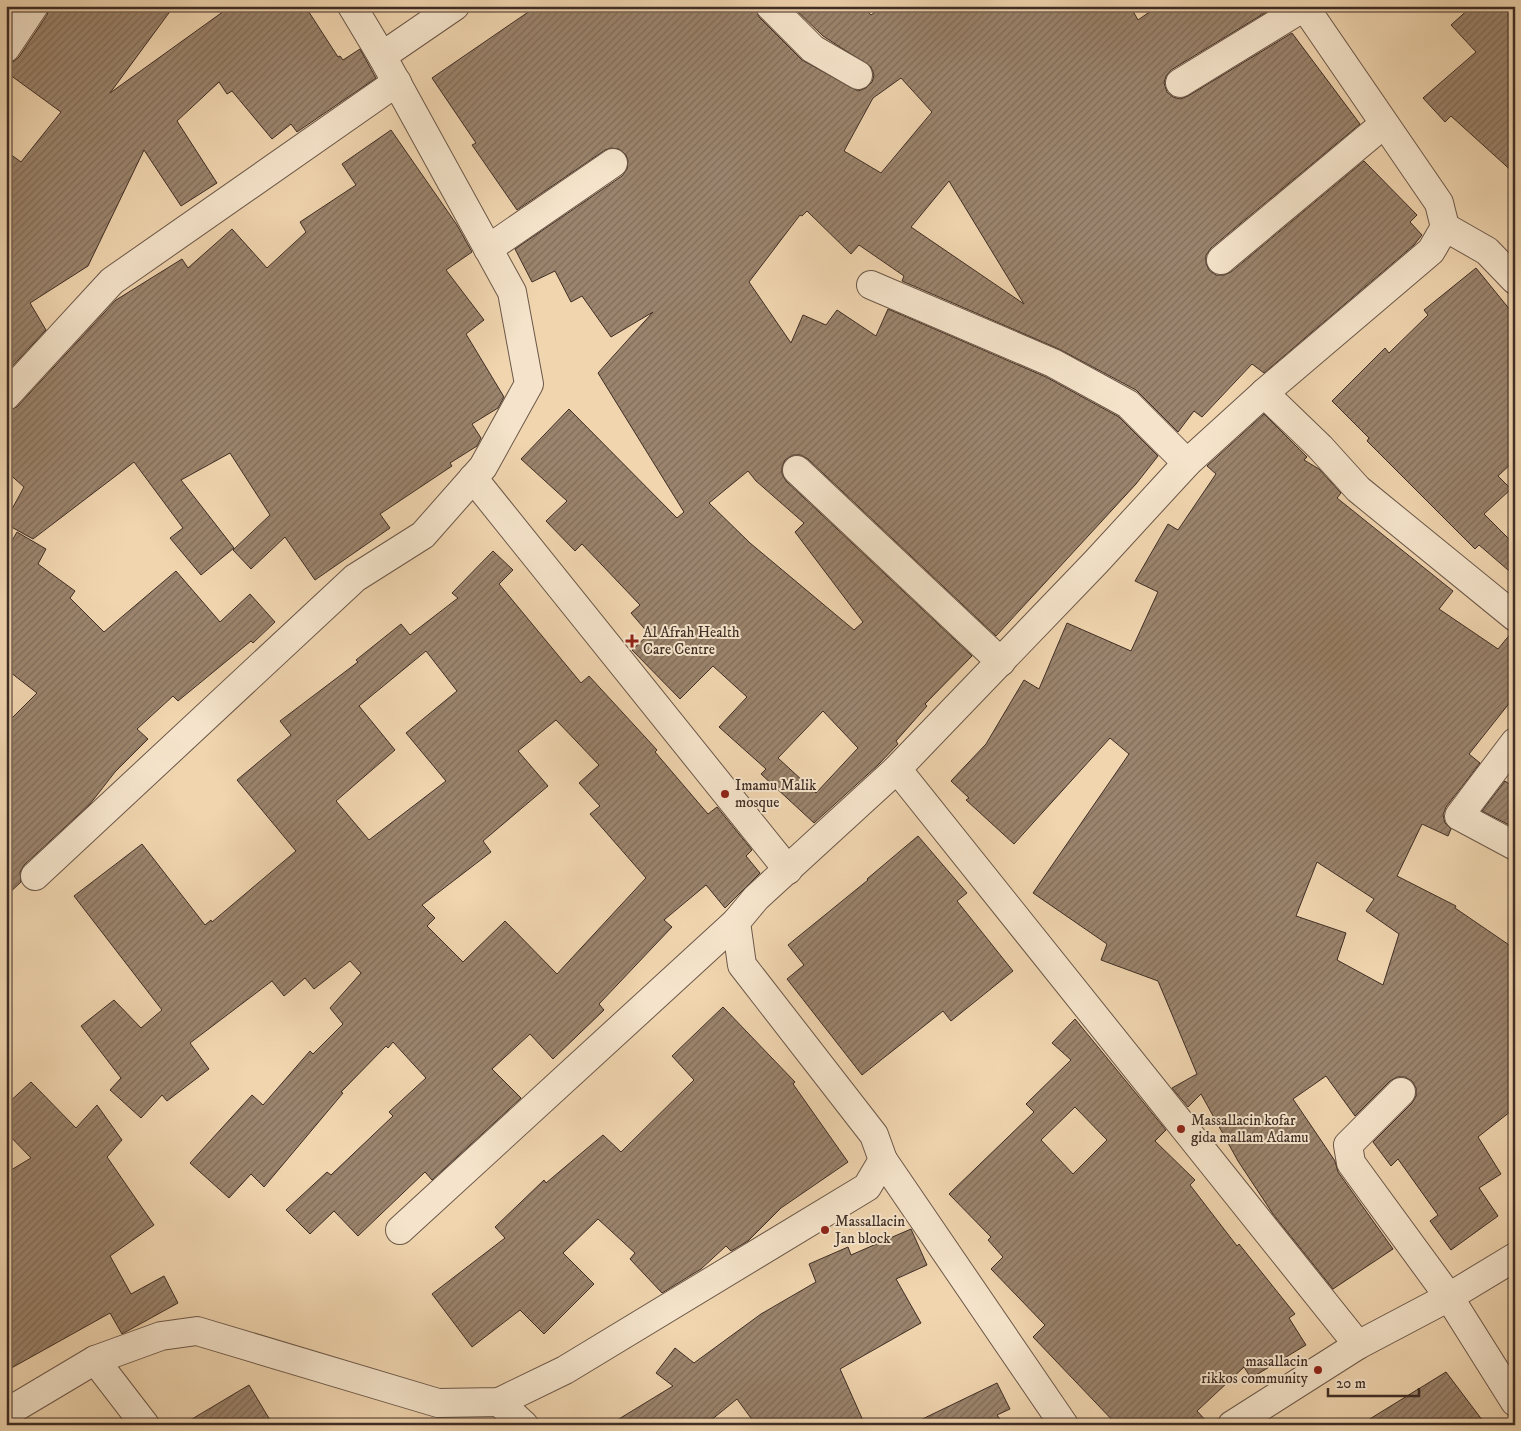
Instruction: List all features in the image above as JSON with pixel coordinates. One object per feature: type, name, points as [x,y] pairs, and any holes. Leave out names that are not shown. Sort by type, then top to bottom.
[{"type":"street","points":[[6,48],[34,6]]},
{"type":"street","points":[[35,876],[355,578],[423,535],[483,467],[529,384],[512,292],[397,82],[352,6]]},
{"type":"street","points":[[382,56],[455,6]]},
{"type":"street","points":[[770,6],[813,49],[858,75]]},
{"type":"street","points":[[400,1230],[736,922],[756,898],[897,769],[1001,662],[1187,463],[1264,392],[1431,251],[1444,227],[1438,203],[1304,7],[1180,83]]},
{"type":"street","points":[[6,396],[112,281],[397,82]]},
{"type":"street","points":[[1221,260],[1384,124]]},
{"type":"street","points":[[488,249],[613,163]]},
{"type":"street","points":[[1444,227],[1488,251],[1515,280]]},
{"type":"street","points":[[871,285],[1053,363],[1128,404],[1187,463]]},
{"type":"street","points":[[1264,392],[1320,447],[1358,489],[1515,618]]},
{"type":"street","points":[[797,470],[1001,662]]},
{"type":"street","points":[[473,478],[788,870]]},
{"type":"street","points":[[1515,742],[1459,816],[1515,846]]},
{"type":"street","points":[[897,769],[1358,1345]]},
{"type":"street","points":[[736,922],[742,965],[874,1135],[883,1160],[1064,1425]]},
{"type":"street","points":[[1401,1092],[1348,1145],[1351,1163],[1449,1297],[1515,1402]]},
{"type":"street","points":[[6,1413],[95,1360],[161,1336],[197,1331],[438,1402],[499,1402],[565,1370],[867,1187],[883,1160]]},
{"type":"street","points":[[1232,1425],[1358,1345],[1449,1297],[1515,1257]]},
{"type":"street","points":[[95,1360],[145,1425]]},
{"type":"street","points":[[499,1402],[524,1425]]},
{"type":"building","points":[[6,6],[15,6],[6,19]]},
{"type":"building","points":[[50,6],[174,6],[110,93],[231,6],[305,6],[338,57],[340,56],[343,60],[360,49],[376,78],[297,132],[291,124],[272,139],[232,91],[227,94],[219,82],[177,121],[217,183],[181,206],[144,150],[88,266],[30,303],[46,330],[6,373],[6,151],[21,162],[61,112],[6,72],[6,63],[13,62],[19,57],[47,15]]},
{"type":"building","points":[[537,6],[755,6],[759,17],[802,60],[858,91],[866,88],[872,82],[874,75],[871,67],[823,36],[792,6],[863,6],[871,15],[884,6],[1130,6],[1138,20],[1158,6],[1272,6],[1273,8],[1171,70],[1166,76],[1164,83],[1167,92],[1173,97],[1180,99],[1188,96],[1292,33],[1360,124],[1211,248],[1206,255],[1206,263],[1209,270],[1216,275],[1224,275],[1231,272],[1364,161],[1417,215],[1410,222],[1422,235],[1414,245],[1264,373],[1252,364],[1202,417],[1194,411],[1178,432],[1136,390],[1059,349],[902,281],[904,276],[859,245],[851,254],[807,211],[802,216],[800,215],[749,282],[791,343],[803,315],[826,325],[837,310],[876,336],[888,309],[1046,377],[1119,417],[1158,456],[1136,484],[996,636],[808,459],[801,455],[793,455],[785,460],[782,474],[786,481],[972,656],[925,704],[927,706],[896,741],[898,744],[878,765],[814,823],[761,774],[766,769],[719,727],[747,697],[713,666],[680,699],[632,650],[649,634],[631,613],[640,605],[582,544],[575,551],[546,521],[567,501],[521,459],[569,409],[677,518],[684,512],[598,373],[653,312],[611,337],[582,296],[571,302],[555,271],[532,282],[515,249],[622,176],[627,169],[628,161],[626,155],[619,149],[611,148],[605,150],[517,210],[472,145],[476,143],[432,78]],"holes":[[[901,78],[932,112],[881,173],[844,151],[873,98]],[[949,181],[1024,304],[911,227]],[[748,471],[756,481],[804,523],[795,532],[863,622],[854,630],[750,543],[709,503]],[[823,711],[858,748],[816,793],[778,758]]]},
{"type":"building","points":[[1472,6],[1515,6],[1515,174],[1451,116],[1445,122],[1423,98],[1476,52],[1451,25]]},
{"type":"building","points":[[391,130],[457,225],[472,252],[446,270],[484,320],[466,334],[504,397],[498,408],[472,424],[481,438],[477,446],[450,463],[452,466],[380,514],[390,528],[315,580],[285,537],[251,569],[233,550],[270,515],[230,453],[181,480],[234,548],[201,575],[170,538],[183,528],[134,462],[33,539],[6,524],[6,520],[24,487],[6,471],[6,411],[17,407],[116,300],[182,259],[188,268],[232,229],[267,268],[306,232],[300,222],[356,185],[342,164]]},
{"type":"building","points":[[1476,268],[1515,316],[1515,460],[1498,476],[1511,489],[1484,514],[1515,545],[1515,576],[1479,545],[1475,549],[1367,441],[1369,438],[1332,401],[1385,348],[1389,353],[1428,315],[1424,310]]},
{"type":"building","points":[[1264,414],[1307,457],[1304,460],[1319,469],[1341,493],[1337,498],[1453,591],[1439,609],[1498,649],[1512,632],[1515,632],[1515,696],[1469,754],[1480,763],[1446,807],[1443,815],[1445,823],[1451,829],[1448,836],[1422,824],[1397,876],[1456,906],[1455,908],[1515,949],[1515,1108],[1478,1137],[1501,1174],[1479,1188],[1498,1216],[1451,1250],[1430,1221],[1438,1215],[1398,1159],[1391,1166],[1373,1142],[1412,1103],[1416,1096],[1416,1088],[1412,1081],[1405,1077],[1397,1077],[1390,1081],[1355,1116],[1326,1076],[1293,1099],[1335,1161],[1338,1172],[1393,1249],[1333,1289],[1273,1214],[1238,1161],[1201,1094],[1188,1107],[1172,1088],[1197,1074],[1158,981],[1101,960],[1107,944],[1033,893],[1129,754],[1110,738],[1014,844],[966,800],[969,798],[951,781],[986,744],[1024,680],[1039,689],[1067,623],[1131,651],[1158,592],[1135,581],[1168,524],[1178,530],[1216,474],[1207,466]],"holes":[[[1317,862],[1374,899],[1366,911],[1399,934],[1383,985],[1337,960],[1346,933],[1296,916]]]},
{"type":"building","points":[[17,532],[46,549],[38,564],[75,591],[70,598],[104,632],[176,571],[220,622],[250,594],[275,622],[253,643],[251,641],[178,701],[173,696],[137,729],[148,739],[115,772],[90,804],[24,865],[20,872],[21,882],[6,896],[6,724],[37,693],[6,669],[6,551]]},
{"type":"building","points":[[493,551],[513,570],[499,584],[581,683],[589,676],[657,750],[655,752],[708,814],[717,807],[752,850],[746,856],[760,873],[725,908],[706,885],[664,920],[672,927],[599,1004],[604,1010],[553,1059],[530,1034],[492,1069],[521,1098],[432,1180],[425,1172],[358,1236],[334,1211],[310,1234],[286,1210],[327,1172],[331,1175],[393,1116],[389,1112],[426,1078],[393,1042],[388,1048],[386,1046],[341,1092],[343,1093],[264,1187],[251,1174],[229,1198],[190,1163],[252,1095],[263,1105],[310,1051],[313,1054],[343,1024],[330,1008],[361,973],[350,961],[314,989],[305,978],[284,996],[272,981],[190,1043],[209,1069],[167,1101],[162,1095],[141,1118],[110,1090],[121,1078],[81,1026],[114,1000],[141,1028],[162,1010],[74,896],[142,844],[205,925],[211,920],[212,922],[296,851],[237,780],[291,735],[280,721],[358,662],[356,660],[401,624],[410,635],[458,598],[452,593]],"holes":[[[426,651],[457,691],[406,733],[446,781],[369,840],[336,801],[395,750],[359,706]],[[556,720],[599,765],[579,783],[600,806],[590,814],[646,878],[557,974],[505,921],[463,962],[427,926],[435,918],[422,905],[491,852],[483,841],[548,786],[518,751]]]},
{"type":"building","points":[[1505,781],[1515,788],[1515,828],[1482,811]]},
{"type":"building","points":[[918,836],[967,893],[957,901],[1013,971],[951,1021],[943,1011],[862,1075],[787,979],[804,965],[788,945],[868,880]]},
{"type":"building","points":[[723,1007],[795,1082],[793,1084],[848,1162],[781,1208],[748,1241],[731,1251],[726,1246],[701,1269],[662,1293],[630,1259],[635,1253],[598,1219],[563,1253],[594,1284],[544,1334],[520,1310],[472,1347],[432,1294],[505,1238],[495,1227],[544,1180],[546,1183],[603,1135],[621,1152],[694,1080],[672,1056]]},
{"type":"building","points":[[1075,1019],[1166,1130],[1155,1141],[1195,1180],[1190,1185],[1237,1246],[1239,1244],[1295,1314],[1289,1318],[1306,1345],[1251,1378],[1244,1367],[1197,1411],[1210,1425],[1117,1425],[1033,1337],[1045,1325],[991,1269],[1003,1257],[988,1240],[991,1237],[949,1194],[1034,1112],[1026,1104],[1071,1060],[1052,1043]],"holes":[[[1075,1107],[1107,1140],[1073,1174],[1041,1140]]]},
{"type":"building","points":[[31,1082],[76,1128],[97,1105],[122,1140],[107,1157],[154,1225],[110,1256],[131,1294],[164,1276],[178,1303],[122,1334],[110,1313],[6,1371],[6,1173],[31,1158],[6,1132],[6,1105]]},
{"type":"building","points":[[911,1229],[927,1265],[896,1279],[921,1323],[840,1369],[865,1425],[756,1425],[737,1399],[705,1425],[609,1425],[673,1386],[656,1373],[675,1348],[694,1363],[761,1314],[816,1282],[809,1264],[848,1247],[851,1255]]},
{"type":"building","points":[[1446,1372],[1486,1425],[1360,1425]]},
{"type":"building","points":[[997,1383],[1010,1409],[997,1415],[1004,1425],[910,1425]]},
{"type":"building","points":[[249,1385],[273,1425],[182,1425]]},
{"type":"place","name":"Al Afrah Health Care Centre","points":[[632,641]]},
{"type":"place","name":"Imamu Malik mosque","points":[[725,794]]},
{"type":"place","name":"Massallacin kofar gida mallam Adamu","points":[[1181,1129]]},
{"type":"place","name":"Massallacin Jan block","points":[[825,1230]]},
{"type":"place","name":"masallacin rikkos community","points":[[1318,1370]]}]
